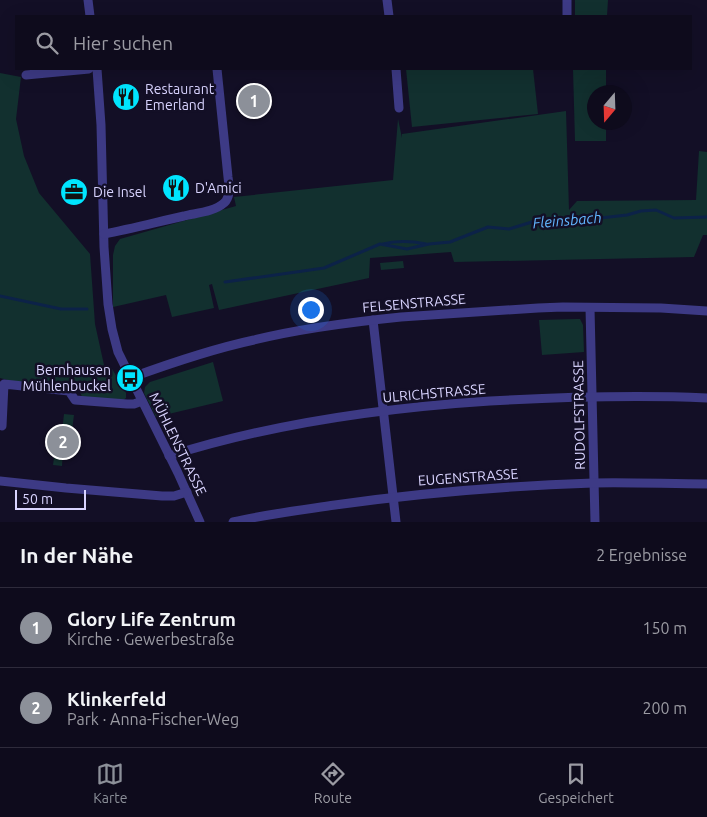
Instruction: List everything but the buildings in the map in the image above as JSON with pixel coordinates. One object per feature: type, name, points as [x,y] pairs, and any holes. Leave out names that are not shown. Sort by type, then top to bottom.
[{"type":"street","points":[[88,0],[90,15]]},
{"type":"street","points":[[387,0],[389,15]]},
{"type":"street","points":[[567,15],[568,0]]},
{"type":"street","points":[[26,75],[79,70]]},
{"type":"street","name":"MÜHLENSTRASSE","points":[[97,70],[101,125],[104,234],[110,319],[118,352],[200,522]]},
{"type":"street","points":[[104,234],[137,228],[216,208],[226,202],[229,195],[228,177],[217,70]]},
{"type":"street","points":[[396,70],[399,108]]},
{"type":"street","name":"FELSENSTRASSE","points":[[130,378],[179,361],[254,340],[313,328],[373,320],[538,308],[661,308],[707,311]]},
{"type":"street","name":"RUDOLFSTRASSE","points":[[590,308],[595,522]]},
{"type":"street","points":[[373,320],[396,522]]},
{"type":"street","points":[[2,426],[4,384],[69,391],[75,400],[127,404],[142,401]]},
{"type":"street","name":"ULRICHSTRASSE","points":[[169,456],[265,430],[327,418],[384,411],[528,399],[592,397],[707,398]]},
{"type":"street","points":[[0,481],[162,496],[174,496],[187,492]]},
{"type":"street","name":"EUGENSTRASSE","points":[[233,522],[393,497],[479,489],[594,483],[707,484]]},
{"type":"green space","points":[[575,0],[608,0],[607,15],[575,15]]},
{"type":"green space","points":[[406,70],[533,70],[538,114],[412,127]]},
{"type":"green space","points":[[573,70],[606,70],[606,85],[587,85],[587,130],[606,130],[606,141],[575,141]]},
{"type":"green space","points":[[0,73],[21,77],[16,119],[24,156],[39,193],[90,254],[95,324],[104,365],[111,367],[126,393],[126,398],[120,402],[83,399],[79,390],[23,384],[0,378]]},
{"type":"green space","points":[[566,111],[569,210],[577,201],[696,200],[699,151],[707,152],[707,235],[703,235],[694,257],[454,262],[451,252],[370,258],[369,278],[219,310],[212,284],[209,285],[214,308],[172,317],[166,295],[113,307],[113,255],[115,246],[120,239],[236,206],[234,197],[393,180],[398,119],[402,138],[402,134]]},
{"type":"green space","points":[[403,261],[404,268],[381,270],[380,263]]},
{"type":"green space","points":[[580,319],[583,325],[584,352],[542,355],[539,320]]},
{"type":"green space","points":[[213,362],[223,401],[156,417],[144,393],[145,387],[150,382]]},
{"type":"green space","points":[[64,414],[74,415],[71,438],[63,450],[62,466],[53,465],[56,444],[62,432]]},
{"type":"waterway","name":"Fleinsbach","points":[[225,282],[324,268],[380,244],[407,249],[450,242],[488,227],[509,229],[532,222],[547,224],[656,210],[674,218],[707,217]]},
{"type":"waterway","name":"Fleinsbach","points":[[383,244],[404,241],[426,244]]},
{"type":"waterway","name":"Fleinsbach","points":[[0,296],[61,309],[87,309]]},
{"type":"place","name":"Restaurant Emerland","points":[[126,97]]},
{"type":"place","name":"Glory Life Zentrum","points":[[254,101]]},
{"type":"place","name":"D'Amici","points":[[176,188]]},
{"type":"place","name":"Die Insel","points":[[74,192]]},
{"type":"place","name":"Bernhausen Mühlenbuckel","points":[[130,378]]},
{"type":"place","name":"Klinkerfeld","points":[[63,442]]}]
